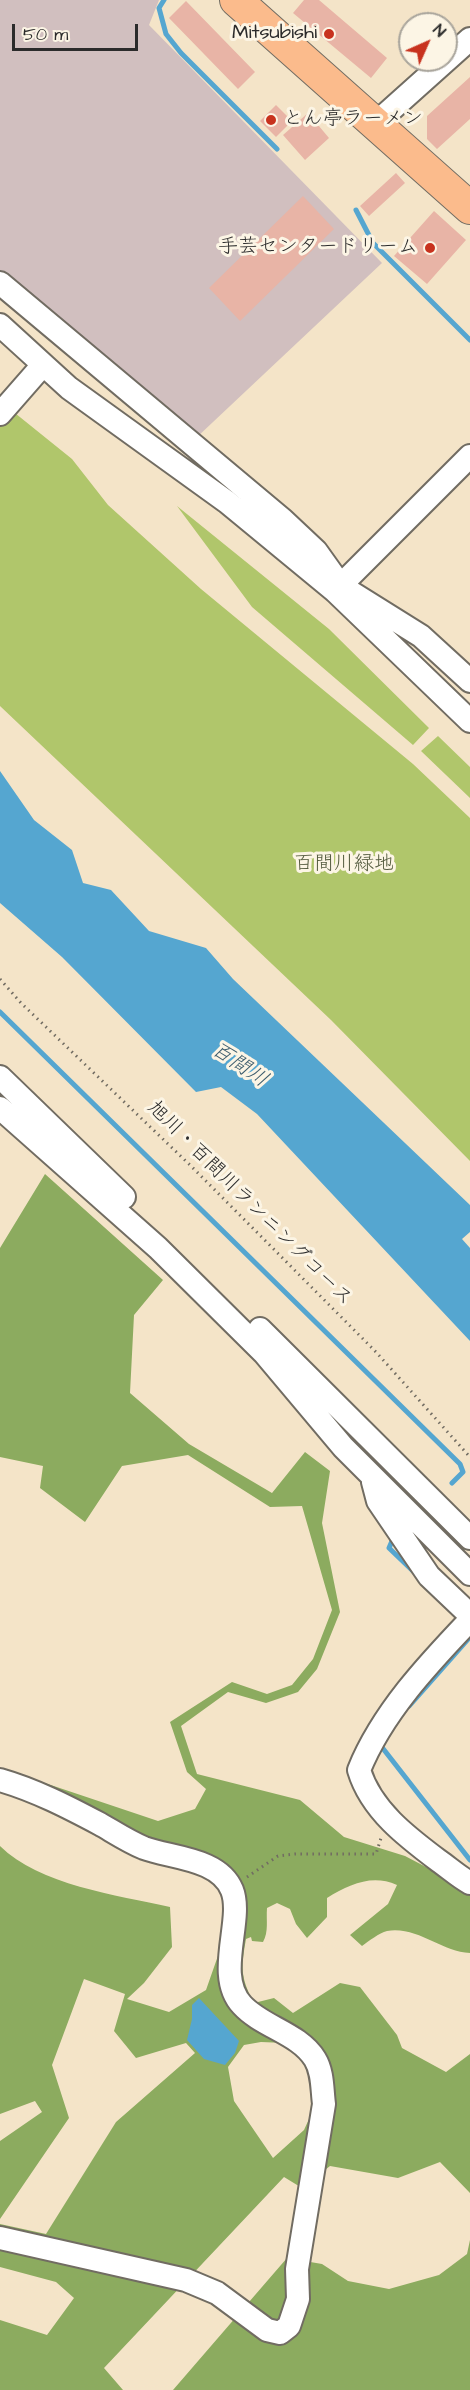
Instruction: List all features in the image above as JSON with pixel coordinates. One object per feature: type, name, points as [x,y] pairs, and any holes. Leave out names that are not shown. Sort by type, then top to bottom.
[{"type":"highway","points":[[236,0],[470,208]]},
{"type":"street","points":[[375,124],[470,39]]},
{"type":"street","points":[[0,283],[283,520],[316,551],[338,589],[421,636],[470,681]]},
{"type":"street","points":[[0,325],[42,366],[115,423],[227,502],[338,589],[470,721]]},
{"type":"street","points":[[0,414],[42,366]]},
{"type":"street","points":[[338,589],[470,456]]},
{"type":"street","points":[[0,1077],[321,1388],[470,1538]]},
{"type":"street","points":[[0,1108],[158,1248],[264,1353],[343,1447],[470,1574]]},
{"type":"street","points":[[373,1477],[372,1487],[378,1502],[429,1576],[468,1621],[421,1674],[376,1736],[358,1770],[362,1782],[388,1819],[415,1844],[470,1883]]},
{"type":"street","points":[[0,1780],[22,1786],[63,1805],[142,1848],[206,1866],[220,1875],[231,1889],[234,1906],[230,1977],[233,1991],[242,2005],[296,2041],[315,2059],[321,2076],[324,2104],[297,2269],[298,2299],[289,2326],[280,2333],[267,2330],[217,2293],[186,2280],[0,2238]]},
{"type":"path","name":"旭川・百間川ランニングコース","points":[[0,979],[21,1003],[191,1166],[368,1344],[470,1457]]},
{"type":"path","points":[[231,1889],[262,1865],[278,1856],[376,1854],[388,1819]]},
{"type":"shaded area","points":[[0,0],[159,0],[149,25],[382,263],[196,438],[0,274]]},
{"type":"green space","name":"百間川緑地","points":[[0,401],[72,459],[108,505],[201,589],[413,764],[470,818],[470,1161],[331,1020],[0,706]]},
{"type":"green space","points":[[177,506],[329,629],[429,728],[413,745],[252,607]]},
{"type":"green space","points":[[438,736],[470,767],[470,798],[421,751]]},
{"type":"green space","points":[[45,1174],[163,1280],[134,1315],[130,1393],[189,1444],[272,1493],[305,1452],[330,1471],[322,1523],[340,1612],[317,1669],[298,1692],[266,1703],[228,1692],[181,1726],[197,1774],[300,1800],[344,1837],[405,1856],[470,1890],[470,1953],[459,1952],[409,1932],[398,1930],[384,1932],[362,1946],[350,1935],[388,1904],[397,1885],[379,1880],[361,1882],[327,1898],[327,1917],[307,1938],[296,1924],[290,1909],[277,1903],[267,1908],[265,1938],[263,1942],[252,1941],[251,1937],[246,1939],[243,1965],[246,1986],[254,2003],[274,1998],[293,2013],[340,1983],[360,1987],[397,2035],[402,2048],[446,2072],[470,2054],[470,2193],[440,2162],[398,2178],[330,2166],[302,2188],[284,2177],[104,2368],[123,2390],[0,2390],[0,2320],[47,2335],[74,2298],[56,2282],[0,2267],[0,2224],[46,2234],[116,2122],[195,2053],[186,2043],[136,2058],[114,2031],[125,1994],[84,1979],[52,2065],[69,2118],[0,2219],[0,2141],[42,2112],[35,2101],[0,2114],[0,1846],[16,1859],[57,1879],[103,1893],[170,1907],[172,1947],[144,1983],[127,1999],[169,2012],[206,1990],[227,1930],[229,1901],[214,1875],[0,1786],[0,1768],[158,1821],[195,1809],[206,1789],[187,1772],[170,1722],[232,1682],[267,1694],[292,1685],[313,1659],[332,1610],[302,1506],[270,1507],[188,1455],[122,1466],[85,1522],[40,1488],[43,1466],[0,1457],[0,1248]],"holes":[[[261,2042],[285,2043],[312,2069],[314,2108],[304,2130],[273,2158],[234,2101],[228,2067],[244,2045]]]},
{"type":"green space","points":[[470,2240],[470,2390],[173,2390],[287,2258],[322,2264],[348,2281],[389,2289],[439,2275],[467,2254]]},
{"type":"water","name":"百間川","points":[[0,771],[34,820],[72,850],[83,883],[111,890],[149,931],[206,948],[233,979],[470,1205],[470,1232],[462,1239],[470,1248],[470,1341],[257,1114],[221,1087],[196,1092],[62,957],[0,903]]},
{"type":"water","points":[[199,1998],[239,2041],[235,2053],[225,2065],[204,2059],[187,2040],[192,2019],[192,2005]]},
{"type":"building","points":[[304,0],[319,0],[387,58],[371,78],[293,13]]},
{"type":"building","points":[[186,1],[255,72],[238,89],[169,18]]},
{"type":"building","points":[[470,77],[470,119],[437,149],[427,139],[427,116]]},
{"type":"building","points":[[276,105],[292,121],[276,137],[260,121]]},
{"type":"building","points":[[308,113],[329,138],[305,160],[283,135]]},
{"type":"building","points":[[396,173],[405,183],[369,216],[360,206]]},
{"type":"building","points":[[303,196],[334,229],[240,321],[209,288]]},
{"type":"building","name":"手芸センタードリーム","points":[[434,211],[466,240],[427,284],[394,256]]},
{"type":"waterway","points":[[164,0],[159,8],[166,34],[181,53],[277,149]]},
{"type":"waterway","points":[[356,210],[373,243],[470,340]]},
{"type":"waterway","points":[[0,1012],[460,1464],[463,1472],[452,1483]]},
{"type":"waterway","points":[[392,1541],[389,1548],[415,1573]]},
{"type":"waterway","points":[[409,1706],[470,1637]]},
{"type":"waterway","points":[[383,1743],[381,1746],[470,1860]]},
{"type":"place","name":"Mitsubishi","points":[[329,34]]},
{"type":"place","name":"とん亭ラーメン","points":[[271,120]]},
{"type":"place","name":"手芸センタードリーム","points":[[430,248]]}]
